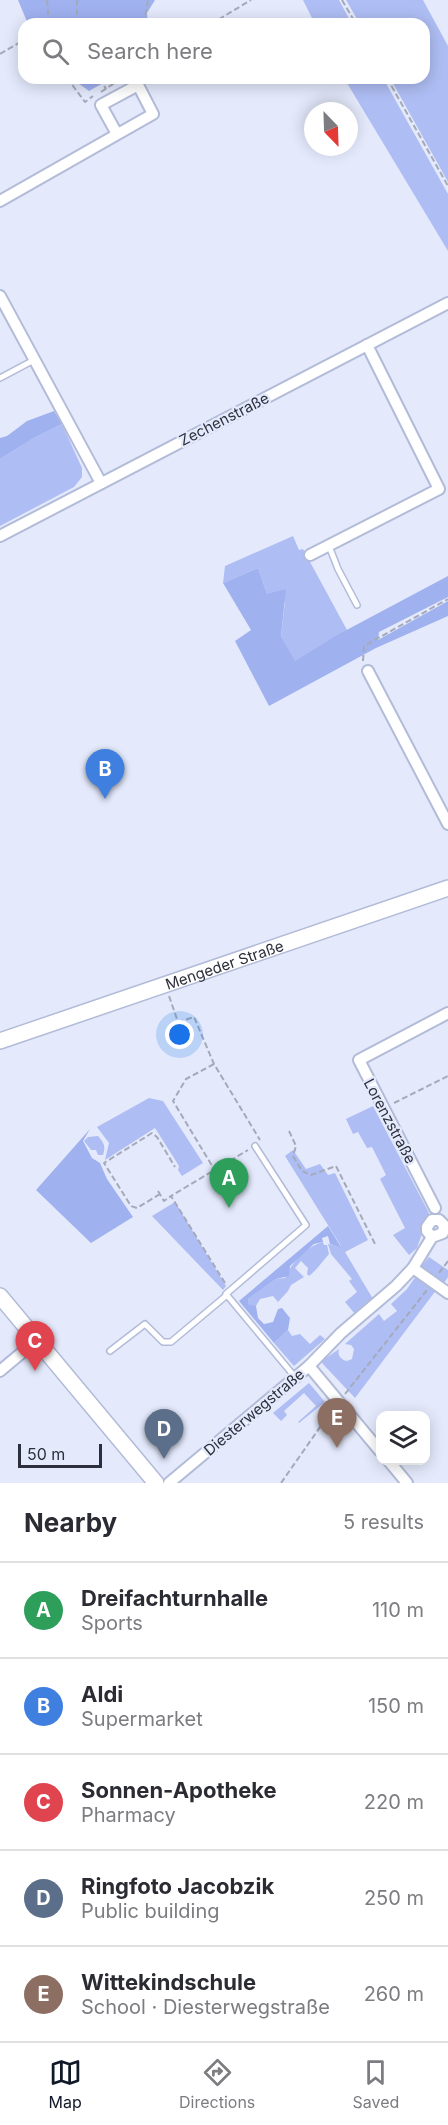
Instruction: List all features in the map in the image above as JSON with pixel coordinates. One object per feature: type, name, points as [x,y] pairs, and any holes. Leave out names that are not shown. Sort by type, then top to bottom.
[{"type":"main road","name":"Mengeder Straße","points":[[0,1041],[448,888]]},
{"type":"main road","points":[[0,1296],[156,1483]]},
{"type":"street","points":[[0,201],[153,114],[138,85],[101,105],[117,134]]},
{"type":"street","points":[[0,296],[101,483]]},
{"type":"street","name":"Zechenstraße","points":[[0,536],[448,303]]},
{"type":"street","points":[[310,555],[439,489],[367,345]]},
{"type":"street","points":[[368,671],[448,824]]},
{"type":"street","name":"Lorenzstraße","points":[[435,1208],[359,1060],[448,1013]]},
{"type":"street","points":[[309,1366],[341,1333],[396,1286],[413,1268],[432,1237]]},
{"type":"street","points":[[413,1268],[448,1293]]},
{"type":"street","points":[[0,1371],[37,1340]]},
{"type":"street","name":"Diesterwegstraße","points":[[169,1483],[309,1366],[376,1445]]},
{"type":"street","points":[[391,1465],[407,1483]]},
{"type":"lane","points":[[0,378],[34,360]]},
{"type":"lane","points":[[329,546],[357,605]]},
{"type":"lane","points":[[110,1351],[145,1324],[163,1342],[171,1342],[306,1225],[255,1146]]},
{"type":"lane","points":[[228,1293],[295,1377]]},
{"type":"path","points":[[46,0],[48,18]]},
{"type":"path","points":[[77,0],[77,18]]},
{"type":"path","points":[[145,18],[148,0]]},
{"type":"path","points":[[221,18],[251,0]]},
{"type":"path","points":[[342,0],[352,18]]},
{"type":"path","points":[[0,54],[18,44]]},
{"type":"path","points":[[72,84],[85,102],[112,84]]},
{"type":"path","points":[[104,84],[106,88]]},
{"type":"path","points":[[390,84],[448,186]]},
{"type":"path","points":[[368,671],[363,661],[364,646],[448,599]]},
{"type":"path","points":[[165,985],[178,1022],[194,1017],[214,1064],[261,1142],[164,1201],[159,1192],[137,1208],[131,1206],[104,1162],[152,1133],[157,1137],[175,1167]]},
{"type":"path","points":[[214,1064],[186,1079],[173,1101],[214,1169]]},
{"type":"path","points":[[384,1108],[448,1076]]},
{"type":"path","points":[[289,1131],[296,1146],[293,1156],[302,1171],[311,1176],[336,1166],[375,1244]]},
{"type":"path","points":[[171,1196],[228,1293]]},
{"type":"path","points":[[339,1401],[448,1261]]},
{"type":"path","points":[[281,1483],[326,1420]]},
{"type":"shaded area","points":[[18,0],[155,0],[147,13],[147,18],[26,18]]},
{"type":"shaded area","points":[[303,0],[339,0],[349,18],[312,18]]},
{"type":"shaded area","points":[[346,0],[423,0],[448,46],[448,182],[393,84],[430,84],[430,18],[356,18]]},
{"type":"shaded area","points":[[79,84],[101,84],[89,91]]},
{"type":"shaded area","points":[[348,84],[386,84],[448,194],[448,251]]},
{"type":"shaded area","points":[[54,411],[62,424],[0,459],[0,438],[7,436],[27,421]]},
{"type":"shaded area","points":[[62,424],[82,468],[82,477],[74,487],[0,526],[0,459]]},
{"type":"shaded area","points":[[293,536],[299,550],[303,549],[347,630],[295,662],[281,636],[285,602],[267,594],[258,568],[223,583],[225,566]]},
{"type":"shaded area","points":[[258,568],[267,594],[286,589],[281,636],[295,661],[339,634],[448,576],[448,597],[379,632],[378,640],[448,601],[448,616],[376,648],[269,706],[235,641],[251,630],[223,583]]},
{"type":"shaded area","points":[[149,1098],[163,1101],[203,1163],[182,1176],[178,1170],[179,1166],[155,1128],[105,1160],[109,1143],[97,1127]]},
{"type":"shaded area","points":[[373,1106],[429,1213],[417,1248],[409,1255],[393,1235],[405,1228],[380,1179],[386,1175],[372,1147],[367,1148],[358,1132],[353,1134],[346,1119]]},
{"type":"shaded area","points":[[90,1129],[83,1141],[92,1158],[100,1163],[107,1179],[133,1217],[91,1243],[36,1190]]},
{"type":"shaded area","points":[[98,1136],[104,1145],[103,1155],[98,1155],[96,1150],[91,1150],[84,1141],[88,1137]]},
{"type":"shaded area","points":[[293,1150],[306,1169],[320,1164],[328,1175],[335,1173],[368,1240],[345,1252],[373,1299],[355,1314],[345,1302],[357,1292],[349,1281],[352,1279],[331,1254],[328,1244],[341,1246],[285,1156]]},
{"type":"shaded area","points":[[175,1202],[226,1286],[223,1290],[152,1216]]},
{"type":"shaded area","points":[[328,1226],[341,1247],[330,1244],[328,1236],[322,1238],[323,1242],[314,1244],[290,1266],[289,1276],[276,1279],[248,1299],[249,1305],[256,1306],[258,1318],[264,1324],[273,1322],[278,1309],[282,1308],[290,1318],[288,1330],[274,1343],[239,1301]]},
{"type":"shaded area","points":[[323,1242],[327,1245],[329,1254],[312,1274],[309,1276],[307,1274],[308,1268],[301,1261],[295,1268],[304,1277],[291,1285],[278,1302],[273,1296],[260,1299],[256,1306],[249,1306],[248,1299],[276,1279],[285,1278],[300,1256],[311,1247]]},
{"type":"shaded area","points":[[429,1257],[448,1270],[448,1277],[444,1283],[420,1268]]},
{"type":"shaded area","points":[[416,1276],[437,1289],[355,1398],[322,1363],[323,1360],[339,1349],[341,1358],[347,1361],[352,1359],[354,1349],[351,1345],[345,1344],[379,1314],[384,1321],[397,1311],[391,1304],[407,1289]]},
{"type":"shaded area","points":[[288,1330],[292,1336],[300,1334],[310,1344],[320,1335],[325,1339],[294,1366],[274,1343]]},
{"type":"shaded area","points":[[309,1383],[325,1402],[299,1423],[316,1406],[304,1393],[284,1411],[287,1415],[281,1421],[273,1413]]},
{"type":"place","name":"Aldi","points":[[105,799]]},
{"type":"place","name":"Dreifachturnhalle","points":[[229,1208]]},
{"type":"place","name":"Sonnen-Apotheke","points":[[35,1371]]},
{"type":"place","name":"Wittekindschule","points":[[337,1448]]},
{"type":"place","name":"Ringfoto Jacobzik","points":[[164,1459]]}]
